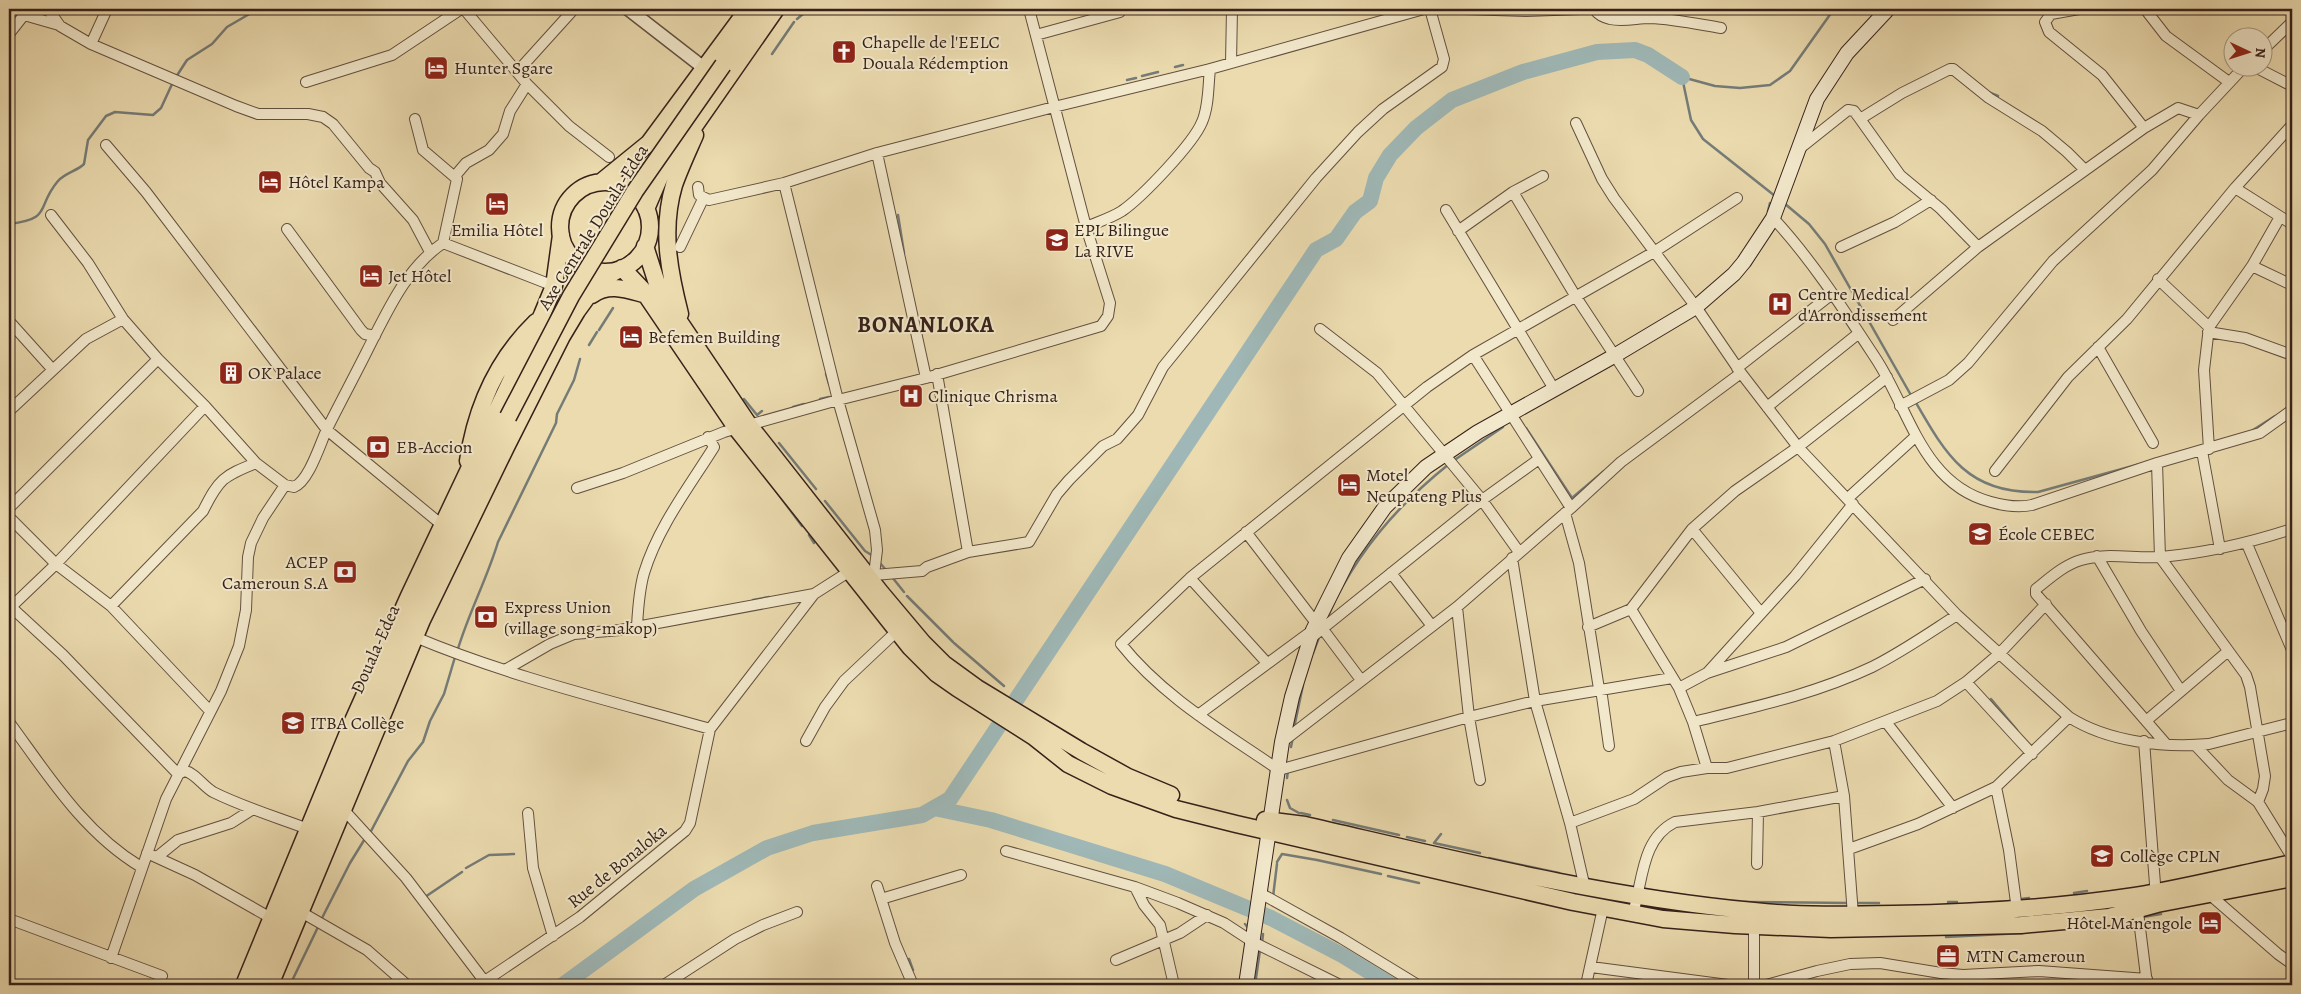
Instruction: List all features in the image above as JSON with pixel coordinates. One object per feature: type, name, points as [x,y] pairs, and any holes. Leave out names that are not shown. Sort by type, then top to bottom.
[{"type":"main road","points":[[601,182],[648,143],[748,9]]},
{"type":"main road","name":"Axe Centrale Douala-Edea","points":[[508,417],[571,296],[636,191],[763,9]]},
{"type":"main road","points":[[646,209],[661,174],[706,106],[776,9]]},
{"type":"main road","points":[[1246,985],[1282,742],[1292,698],[1315,630],[1349,558],[1385,507],[1412,479],[1445,454],[1510,413],[1614,356],[1696,307],[1744,262],[1774,214],[1809,117],[1826,84],[1847,53],[1888,9]]},
{"type":"main road","points":[[684,329],[668,265],[668,224],[674,186],[706,106]]},
{"type":"main road","points":[[244,985],[356,714],[554,286],[561,235],[561,216],[569,199],[584,187],[601,182],[620,184],[628,188],[642,201],[646,209],[650,228],[645,246],[636,259],[598,282],[582,303],[562,336],[506,446],[415,638],[270,985]]},
{"type":"main road","points":[[561,235],[568,252],[582,265],[599,271],[620,269],[647,295],[850,572],[868,579],[897,631],[937,674],[984,699],[1037,731],[1081,751],[1152,788],[1270,827],[1603,908],[1663,919],[1754,926],[1841,929],[2021,926],[2084,920],[2137,903],[2292,863]]},
{"type":"main road","points":[[645,246],[660,293],[743,427],[923,643],[984,699]]},
{"type":"main road","points":[[582,303],[595,293],[612,287],[647,295]]},
{"type":"main road","name":"Douala-Edea","points":[[257,985],[290,900],[400,640],[461,508],[508,417]]},
{"type":"main road","points":[[1270,827],[1305,825],[1585,888],[1755,911],[1852,915],[2016,910],[2137,903]]},
{"type":"main road","points":[[2156,898],[2209,894],[2292,878]]},
{"type":"street","points":[[48,9],[60,26]]},
{"type":"street","points":[[91,44],[107,9]]},
{"type":"street","points":[[306,82],[392,55],[462,9],[527,84],[569,126],[609,156]]},
{"type":"street","points":[[517,72],[574,9]]},
{"type":"street","points":[[577,488],[623,473],[708,437],[838,400],[926,378],[1101,326],[1108,316],[1110,303],[1086,227],[1029,9]]},
{"type":"street","points":[[1036,35],[1120,12],[1122,9]]},
{"type":"street","points":[[1231,63],[1232,9]]},
{"type":"street","points":[[698,187],[699,195],[703,199],[709,200],[784,183],[877,153],[1054,106],[1210,69],[1424,9]]},
{"type":"street","points":[[784,183],[838,400],[875,530],[877,550],[868,579],[922,571],[927,567],[968,552],[1029,542],[1057,494],[1103,446],[1117,439],[1138,415],[1163,367],[1316,178],[1371,120],[1442,67],[1444,59],[1430,9]]},
{"type":"street","points":[[1464,9],[1526,11],[1581,9]]},
{"type":"street","points":[[1594,9],[1598,14],[1616,20],[1658,19],[1721,28]]},
{"type":"street","points":[[2079,9],[2051,14],[2045,22],[2049,32],[2102,75],[2144,128]]},
{"type":"street","points":[[2145,9],[2166,36],[2229,82]]},
{"type":"street","points":[[634,10],[704,68]]},
{"type":"street","points":[[9,34],[24,15],[60,26],[91,44],[258,114],[308,114],[317,115],[329,121],[369,168],[375,172],[380,183],[413,220],[430,252]]},
{"type":"street","points":[[2274,39],[2292,22]]},
{"type":"street","points":[[1860,119],[1902,92],[1950,68],[1989,98],[2042,132],[2067,152],[2085,170]]},
{"type":"street","points":[[1086,227],[1122,211],[1162,174],[1193,137],[1202,123],[1206,109],[1210,69]]},
{"type":"street","points":[[2274,77],[2292,86]]},
{"type":"street","points":[[1900,406],[1949,380],[1968,363],[2053,261],[2152,170],[2199,114],[2233,78]]},
{"type":"street","points":[[455,176],[466,163],[489,150],[502,134],[510,111],[527,84]]},
{"type":"street","points":[[1893,320],[1978,247],[2144,128],[2178,108],[2199,114]]},
{"type":"street","points":[[1796,151],[1848,110],[1854,111],[1900,175],[1931,200],[1978,247]]},
{"type":"street","points":[[51,215],[88,262],[123,319],[158,359],[205,406],[256,463],[285,485],[294,487],[303,481],[394,299],[408,278],[430,252],[443,243],[457,182],[455,176],[423,150],[415,119]]},
{"type":"street","points":[[1576,123],[1606,185],[1696,307],[1739,370],[1798,448],[1925,579],[1957,615],[2069,717],[2104,734],[2166,744],[2196,746],[2257,733],[2292,723]]},
{"type":"street","points":[[1995,471],[2068,377],[2127,319],[2158,279],[2235,188],[2288,138],[2292,125]]},
{"type":"street","points":[[106,145],[146,192],[327,430],[442,525]]},
{"type":"street","points":[[877,153],[926,378]]},
{"type":"street","points":[[1458,231],[1513,192],[1543,176]]},
{"type":"street","points":[[2235,188],[2292,224]]},
{"type":"street","points":[[1513,192],[1576,297],[1638,391]]},
{"type":"street","points":[[1672,678],[1535,701],[1469,717],[1279,770],[1198,715],[1159,683],[1121,644],[1190,578],[1426,387],[1473,355],[1654,252],[1738,198]]},
{"type":"street","points":[[680,247],[703,199]]},
{"type":"street","points":[[1841,247],[1895,222],[1931,200]]},
{"type":"street","points":[[1446,210],[1517,331],[1554,389]]},
{"type":"street","points":[[1774,214],[1832,294],[1887,376],[1915,436],[1929,459],[1946,477],[1980,499],[2016,507],[2032,504],[2157,463],[2260,433],[2292,410]]},
{"type":"street","points":[[2220,548],[2206,450],[2204,370],[2209,330],[2252,266],[2280,217]]},
{"type":"street","points":[[287,229],[361,330],[365,334],[375,336]]},
{"type":"street","points":[[443,243],[554,286]]},
{"type":"street","points":[[2252,266],[2292,285]]},
{"type":"street","points":[[2158,279],[2209,330],[2245,338],[2292,355]]},
{"type":"street","points":[[1282,742],[1457,606],[1642,445],[1739,370],[1832,294]]},
{"type":"street","points":[[9,411],[89,337],[123,319]]},
{"type":"street","points":[[9,321],[53,370]]},
{"type":"street","points":[[1320,329],[1369,366],[1405,405],[1482,500],[1516,555],[1535,701],[1570,823],[1585,888]]},
{"type":"street","points":[[1767,406],[1859,333]]},
{"type":"street","points":[[2098,347],[2153,443]]},
{"type":"street","points":[[1473,355],[1539,459],[1568,511],[1579,563],[1609,746]]},
{"type":"street","points":[[158,359],[9,508],[10,517],[56,564],[111,606],[210,711]]},
{"type":"street","points":[[937,374],[968,552]]},
{"type":"street","points":[[1588,627],[1631,610],[1692,529],[1736,492],[1798,448],[1887,376]]},
{"type":"street","points":[[178,774],[76,668],[10,608],[56,564],[205,406]]},
{"type":"street","points":[[1708,673],[1795,576],[1850,502],[1915,436]]},
{"type":"street","points":[[637,626],[644,574],[652,549],[664,525],[714,447],[708,437]]},
{"type":"street","points":[[1198,715],[1391,573],[1482,500],[1539,459]]},
{"type":"street","points":[[111,606],[203,511],[211,493],[222,479],[234,471],[256,463]]},
{"type":"street","points":[[2157,463],[2160,557],[2227,652],[2246,675],[2265,776],[2264,789],[2258,802]]},
{"type":"street","points":[[111,958],[166,799],[210,711],[239,646],[246,610],[250,542],[285,485]]},
{"type":"street","points":[[1692,529],[1761,614]]},
{"type":"street","points":[[2166,744],[2036,594],[2036,589],[2064,567],[2080,560],[2097,556],[2160,557],[2247,544],[2292,529]]},
{"type":"street","points":[[1246,532],[1315,630],[1361,680]]},
{"type":"street","points":[[2247,544],[2292,650]]},
{"type":"street","points":[[2097,556],[2141,631],[2181,691]]},
{"type":"street","name":"Rue de Bonaloka","points":[[482,983],[580,917],[685,831],[690,823],[710,729],[814,594],[850,572]]},
{"type":"street","points":[[1391,573],[1432,626]]},
{"type":"street","points":[[1190,578],[1267,663]]},
{"type":"street","points":[[1679,688],[1708,673],[1786,647],[1925,579]]},
{"type":"street","points":[[505,670],[565,637],[814,594]]},
{"type":"street","points":[[1570,823],[1634,799],[1668,777],[1681,772],[1707,768],[1727,768],[1834,741],[1937,702],[1966,682],[2000,653],[2046,604]]},
{"type":"street","points":[[1457,606],[1469,717],[1480,780]]},
{"type":"street","points":[[1631,610],[1679,688],[1693,722],[1707,768]]},
{"type":"street","points":[[1693,722],[1780,701],[1826,687],[1872,667],[1908,647],[1957,615]]},
{"type":"street","points":[[806,742],[825,707],[844,681],[897,631]]},
{"type":"street","points":[[415,638],[460,656],[505,670],[710,729]]},
{"type":"street","points":[[2146,721],[2227,652]]},
{"type":"street","points":[[1966,682],[2032,754]]},
{"type":"street","points":[[1849,849],[1888,836],[1996,787],[2069,717]]},
{"type":"street","points":[[9,722],[56,789],[105,842],[141,867]]},
{"type":"street","points":[[1886,722],[1953,808]]},
{"type":"street","points":[[1834,741],[1844,796],[1852,915]]},
{"type":"street","points":[[2144,741],[2156,898]]},
{"type":"street","points":[[2196,746],[2228,780],[2258,802],[2292,857]]},
{"type":"street","points":[[178,774],[185,770],[209,790],[253,809],[308,829]]},
{"type":"street","points":[[1996,787],[2008,842],[2016,910]]},
{"type":"street","points":[[1633,913],[1648,851],[1654,838],[1663,828],[1674,822],[1758,812],[1844,796]]},
{"type":"street","points":[[157,857],[178,840],[231,823],[253,809]]},
{"type":"street","points":[[344,810],[406,878],[482,983]]},
{"type":"street","points":[[1757,864],[1758,812]]},
{"type":"street","points":[[528,813],[533,868],[553,936]]},
{"type":"street","points":[[1006,851],[1135,888],[1207,915],[1254,937],[1340,985]]},
{"type":"street","points":[[147,852],[195,875],[271,918]]},
{"type":"street","points":[[881,899],[962,875]]},
{"type":"street","points":[[877,886],[904,968],[913,985]]},
{"type":"street","points":[[1135,888],[1144,905],[1160,925],[1174,985]]},
{"type":"street","points":[[2209,894],[2292,964]]},
{"type":"street","points":[[1260,897],[1341,938],[1418,985]]},
{"type":"street","points":[[1766,985],[1817,970],[1850,964],[1880,963],[1948,974],[2039,971],[2147,982],[2137,903]]},
{"type":"street","points":[[1586,985],[1603,908]]},
{"type":"street","points":[[301,912],[367,950],[407,985]]},
{"type":"street","points":[[664,985],[735,939],[763,925],[797,912]]},
{"type":"street","points":[[1116,960],[1180,933],[1207,915]]},
{"type":"street","points":[[9,920],[162,976]]},
{"type":"street","points":[[1754,926],[1754,985]]},
{"type":"street","points":[[1591,967],[1728,985]]},
{"type":"waterway","points":[[176,77],[187,60],[212,44],[227,27],[258,9]]},
{"type":"waterway","points":[[797,19],[809,9]]},
{"type":"waterway","points":[[1682,77],[1715,86],[1740,88],[1770,85],[1790,71],[1834,9]]},
{"type":"waterway","points":[[772,54],[794,22]]},
{"type":"waterway","points":[[563,985],[694,889],[767,848],[813,833],[922,815],[950,799],[1316,250],[1336,239],[1355,212],[1370,201],[1376,178],[1390,155],[1416,128],[1452,100],[1523,72],[1597,52],[1635,50],[1648,55],[1682,77]]},
{"type":"waterway","points":[[1175,67],[1183,65]]},
{"type":"waterway","points":[[1142,76],[1158,72]]},
{"type":"waterway","points":[[1682,77],[1691,120],[1703,139],[1775,196]]},
{"type":"waterway","points":[[1127,80],[1136,78]]},
{"type":"waterway","points":[[9,224],[23,222],[38,215],[58,181],[84,164],[88,140],[106,116],[115,112],[153,115],[161,108],[173,82]]},
{"type":"waterway","points":[[1988,92],[1998,96]]},
{"type":"waterway","points":[[1768,211],[1770,203]]},
{"type":"waterway","points":[[1784,203],[1809,224],[1825,244],[1912,397]]},
{"type":"waterway","points":[[898,215],[904,253]]},
{"type":"waterway","points":[[599,330],[613,308]]},
{"type":"waterway","points":[[589,345],[597,332]]},
{"type":"waterway","points":[[457,652],[498,542],[556,423],[557,414],[574,380],[580,359]]},
{"type":"waterway","points":[[826,374],[829,384]]},
{"type":"waterway","points":[[820,399],[829,397]]},
{"type":"waterway","points":[[744,399],[757,415],[762,411]]},
{"type":"waterway","points":[[1915,401],[1949,454],[1976,478],[1994,486],[2014,491],[2038,492],[2140,464]]},
{"type":"waterway","points":[[793,407],[804,404]]},
{"type":"waterway","points":[[2253,430],[2275,416]]},
{"type":"waterway","points":[[1453,461],[1503,427]]},
{"type":"waterway","points":[[1526,428],[1572,498],[1604,471]]},
{"type":"waterway","points":[[779,443],[816,489]]},
{"type":"waterway","points":[[1329,614],[1352,571],[1380,531],[1413,496],[1449,464]]},
{"type":"waterway","points":[[776,491],[802,526]]},
{"type":"waterway","points":[[825,501],[865,551],[873,556]]},
{"type":"waterway","points":[[809,535],[814,543]]},
{"type":"waterway","points":[[879,562],[887,571]]},
{"type":"waterway","points":[[892,577],[904,592]]},
{"type":"waterway","points":[[907,596],[953,642]]},
{"type":"waterway","points":[[753,600],[769,597]]},
{"type":"waterway","points":[[1313,653],[1320,635]]},
{"type":"waterway","points":[[954,643],[1004,686]]},
{"type":"waterway","points":[[370,833],[408,761],[423,742],[430,721],[444,694],[455,657]]},
{"type":"waterway","points":[[1294,728],[1303,685]]},
{"type":"waterway","points":[[1991,699],[2017,730]]},
{"type":"waterway","points":[[1291,747],[1293,737]]},
{"type":"waterway","points":[[1287,778],[1288,770]]},
{"type":"waterway","points":[[1287,800],[1290,808],[1299,813]]},
{"type":"waterway","points":[[934,808],[991,820],[1165,874],[1271,918],[1342,955],[1391,985]]},
{"type":"waterway","points":[[1301,813],[1310,815]]},
{"type":"waterway","points":[[1333,820],[1399,835]]},
{"type":"waterway","points":[[1441,834],[1434,843],[1480,853]]},
{"type":"waterway","points":[[321,920],[350,863],[366,837]]},
{"type":"waterway","points":[[1407,837],[1425,841]]},
{"type":"waterway","points":[[466,868],[489,855],[514,854]]},
{"type":"waterway","points":[[1282,854],[1317,860]]},
{"type":"waterway","points":[[1277,862],[1282,854]]},
{"type":"waterway","points":[[1489,858],[1559,873]]},
{"type":"waterway","points":[[1317,860],[1381,874]]},
{"type":"waterway","points":[[1273,897],[1277,864]]},
{"type":"waterway","points":[[425,897],[462,872]]},
{"type":"waterway","points":[[1388,876],[1419,883]]},
{"type":"waterway","points":[[2074,893],[2087,891]]},
{"type":"waterway","points":[[2021,899],[2029,898]]},
{"type":"waterway","points":[[1745,902],[1850,903]]},
{"type":"waterway","points":[[1948,902],[1957,902]]},
{"type":"waterway","points":[[1855,903],[1879,903]]},
{"type":"waterway","points":[[1266,920],[1267,911]]},
{"type":"waterway","points":[[2143,917],[2161,914]]},
{"type":"waterway","points":[[1245,924],[1249,929]]},
{"type":"waterway","points":[[290,985],[319,925]]},
{"type":"waterway","points":[[1946,937],[2023,933]]},
{"type":"waterway","points":[[1262,943],[1263,934]]},
{"type":"waterway","points":[[1255,985],[1260,950]]},
{"type":"waterway","points":[[909,959],[913,970]]},
{"type":"place","name":"Chapelle de l'EELC Douala Rédemption","points":[[844,52]]},
{"type":"place","name":"Hunter Sgare","points":[[436,68]]},
{"type":"place","name":"Hôtel Kampa","points":[[270,182]]},
{"type":"place","name":"Emilia Hôtel","points":[[497,204]]},
{"type":"place","name":"EPL Bilingue La RIVE","points":[[1057,240]]},
{"type":"place","name":"Jet Hôtel","points":[[371,276]]},
{"type":"place","name":"Centre Medical d'Arrondissement","points":[[1780,304]]},
{"type":"place","name":"Befemen Building","points":[[631,337]]},
{"type":"place","name":"OK Palace","points":[[231,373]]},
{"type":"place","name":"Clinique Chrisma","points":[[911,396]]},
{"type":"place","name":"EB-Accion","points":[[378,447]]},
{"type":"place","name":"Motel Neupateng Plus","points":[[1349,485]]},
{"type":"place","name":"École CEBEC","points":[[1980,534]]},
{"type":"place","name":"ACEP Cameroun S.A","points":[[345,572]]},
{"type":"place","name":"Express Union (village song-makop)","points":[[486,617]]},
{"type":"place","name":"ITBA Collège","points":[[293,723]]},
{"type":"place","name":"Collège CPLN","points":[[2102,856]]},
{"type":"place","name":"Hôtel Manengole","points":[[2210,923]]},
{"type":"place","name":"MTN Cameroun","points":[[1948,956]]},
{"type":"district","name":"BONANLOKA","points":[[926,324]]}]
